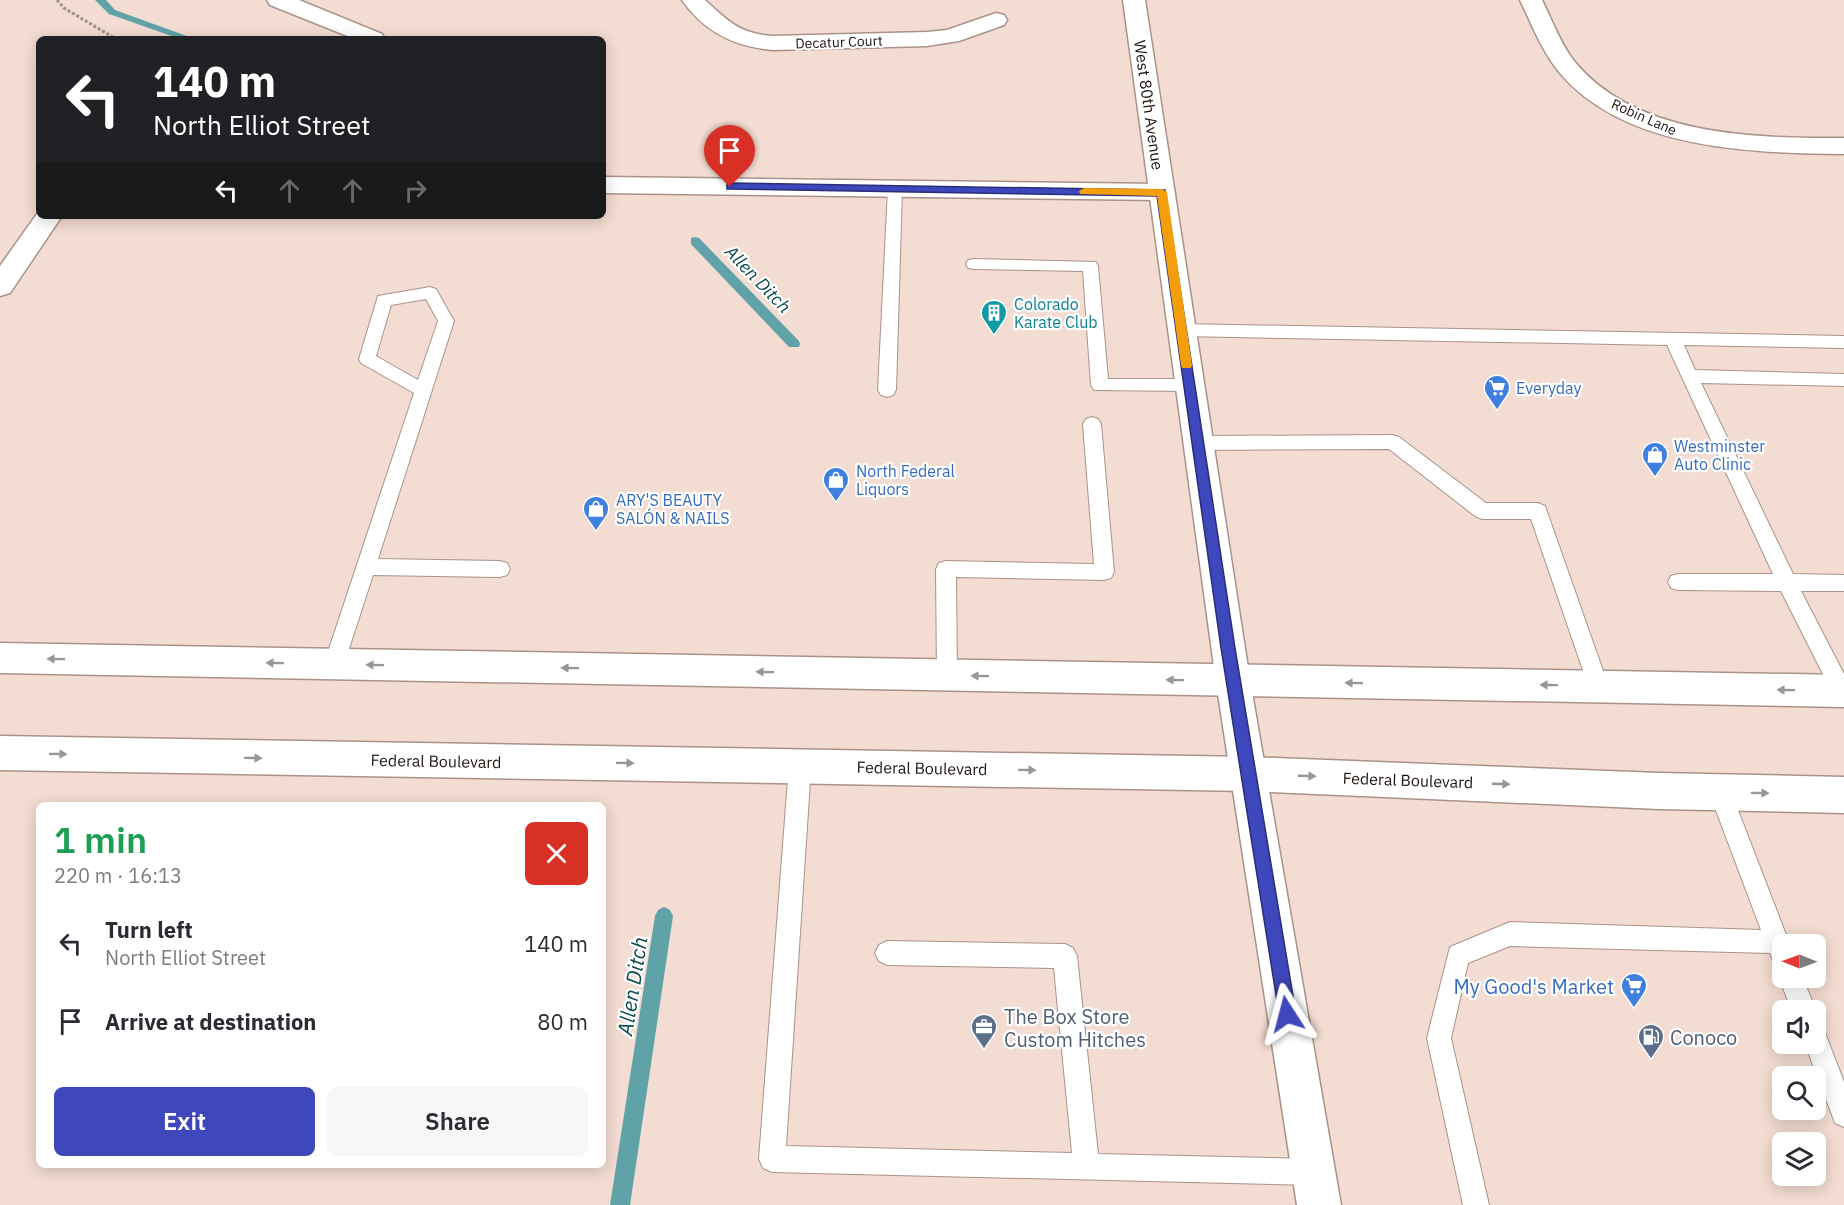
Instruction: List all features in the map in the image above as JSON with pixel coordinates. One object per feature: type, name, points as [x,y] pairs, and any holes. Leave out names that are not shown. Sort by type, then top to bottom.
[{"type":"main road","points":[[278,0],[329,18],[368,36]]},
{"type":"main road","name":"Decatur Court","points":[[693,0],[713,22],[724,30],[740,37],[773,43],[927,39],[951,36],[996,20]]},
{"type":"main road","name":"West 80th Avenue","points":[[1134,0],[1233,681],[1316,1189]]},
{"type":"main road","name":"Robin Lane","points":[[1531,0],[1567,67],[1577,77],[1603,98],[1656,125],[1713,141],[1739,144],[1844,146]]},
{"type":"main road","points":[[606,185],[1162,192]]},
{"type":"main road","points":[[0,286],[46,219]]},
{"type":"main road","points":[[0,658],[1843,691]]},
{"type":"main road","name":"Federal Boulevard","points":[[0,753],[1248,774],[1844,795]]},
{"type":"lane","points":[[887,390],[895,189]]},
{"type":"lane","points":[[974,264],[1090,266],[1100,385],[1189,385]]},
{"type":"lane","points":[[334,664],[446,321],[430,293],[384,300],[367,359],[423,390]]},
{"type":"lane","points":[[1182,330],[1844,342]]},
{"type":"lane","points":[[1672,338],[1786,581],[1843,691]]},
{"type":"lane","points":[[1690,376],[1844,380]]},
{"type":"lane","points":[[947,676],[946,569],[1104,572],[1092,424]]},
{"type":"lane","points":[[1198,442],[1393,442],[1482,511],[1538,511],[1598,686]]},
{"type":"lane","points":[[365,567],[500,569]]},
{"type":"lane","points":[[1678,582],[1844,583]]},
{"type":"lane","points":[[800,766],[772,1159],[1086,1167],[1316,1189]]},
{"type":"lane","points":[[1720,792],[1775,934]]},
{"type":"lane","points":[[1476,1205],[1439,1038],[1458,955],[1510,934],[1772,948]]},
{"type":"lane","points":[[887,953],[1065,956],[1086,1167]]},
{"type":"lane","points":[[1820,1054],[1844,1114]]},
{"type":"path","points":[[57,0],[64,8],[111,36]]},
{"type":"waterway","name":"Allen Ditch","points":[[100,0],[112,12],[181,36]]},
{"type":"waterway","name":"Allen Ditch","points":[[695,241],[794,344]]},
{"type":"waterway","name":"Allen Ditch","points":[[620,1205],[664,916]]},
{"type":"slow traffic","points":[[1084,191],[1162,192],[1187,365]]},
{"type":"place","name":"Colorado Karate Club","points":[[994,336]]},
{"type":"place","name":"Everyday","points":[[1497,411]]},
{"type":"place","name":"Westminster Auto Clinic","points":[[1655,478]]},
{"type":"place","name":"North Federal Liquors","points":[[836,503]]},
{"type":"place","name":"ARY'S BEAUTY SALÓN & NAILS","points":[[596,532]]},
{"type":"place","name":"My Good's Market","points":[[1634,1009]]},
{"type":"place","name":"The Box Store Custom Hitches","points":[[984,1050]]},
{"type":"place","name":"Conoco","points":[[1651,1060]]},
{"type":"route","points":[[730,187],[1162,192],[1228,648],[1287,1014]]}]
